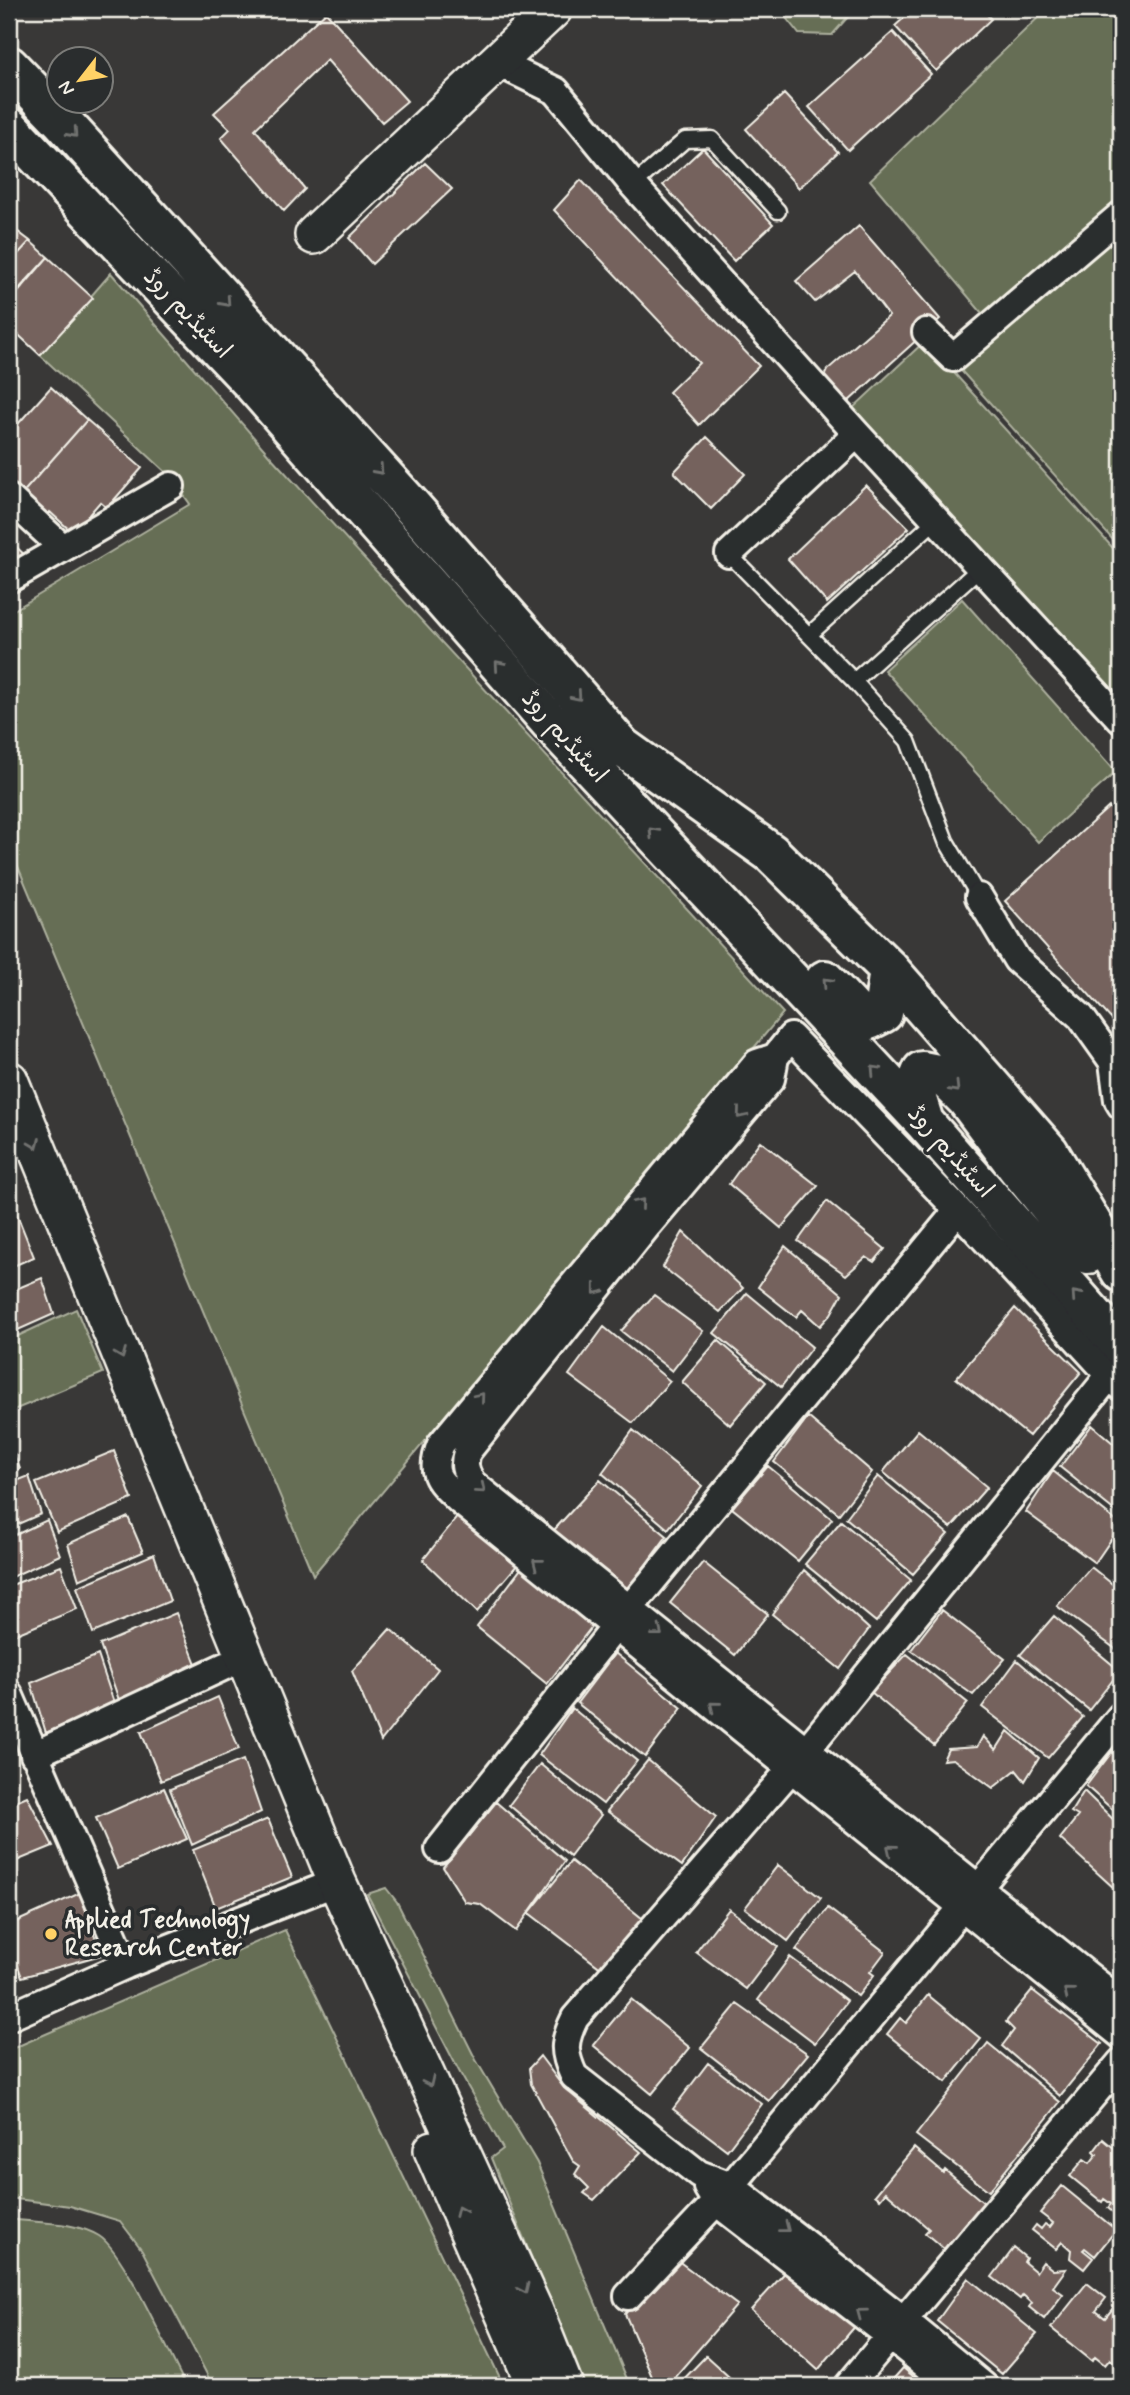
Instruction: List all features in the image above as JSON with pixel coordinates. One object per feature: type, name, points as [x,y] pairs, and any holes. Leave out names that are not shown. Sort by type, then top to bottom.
[{"type":"main road","name":"اسٹیڈیم روڈ","points":[[9,66],[407,501],[622,747],[771,853],[889,969],[1049,1152],[1121,1272]]},
{"type":"main road","name":"اسٹیڈیم روڈ","points":[[9,127],[252,383],[562,736],[924,1122],[1117,1369]]},
{"type":"main road","points":[[685,866],[780,930],[859,1016],[869,1020],[883,1013],[889,969]]},
{"type":"main road","points":[[924,1122],[914,1090],[922,1071],[942,1074],[966,1099],[1016,1166],[1121,1293]]},
{"type":"street","points":[[314,235],[553,9]]},
{"type":"street","points":[[496,62],[556,91],[633,185],[1121,720]]},
{"type":"street","points":[[926,332],[953,358],[1121,215]]},
{"type":"street","points":[[730,554],[858,434]]},
{"type":"street","points":[[9,579],[171,486]]},
{"type":"street","points":[[9,498],[62,547]]},
{"type":"street","points":[[979,897],[1017,960],[1082,1017],[1113,1062],[1121,1105]]},
{"type":"street","points":[[816,1007],[797,1023],[783,1047],[771,1079],[648,1225],[467,1452],[463,1463],[465,1472],[472,1483],[623,1618],[972,1899],[1121,2035]]},
{"type":"street","points":[[783,1047],[958,1210],[1117,1369],[799,1758],[575,2018],[566,2036],[566,2059],[575,2076],[724,2194],[898,2329],[984,2386]]},
{"type":"street","points":[[9,1080],[327,1886],[536,2386]]},
{"type":"street","points":[[9,1147],[225,1666],[327,1886],[534,2311],[564,2386]]},
{"type":"street","points":[[439,1849],[623,1618],[958,1210]]},
{"type":"street","points":[[34,1755],[225,1666]]},
{"type":"street","points":[[10,1702],[126,1965]]},
{"type":"street","points":[[628,2296],[724,2194],[972,1899],[1121,1716]]},
{"type":"street","points":[[9,2017],[126,1965],[327,1886]]},
{"type":"street","points":[[972,1899],[1121,2002]]},
{"type":"street","points":[[848,2386],[1121,2062]]},
{"type":"street","points":[[898,2329],[952,2386]]},
{"type":"lane","points":[[633,185],[685,140],[712,139],[778,211]]},
{"type":"lane","points":[[809,635],[937,519]]},
{"type":"lane","points":[[730,554],[854,681],[908,741],[946,841],[979,897]]},
{"type":"lane","points":[[854,681],[981,567]]},
{"type":"green space","points":[[779,9],[855,9],[832,35],[799,34]]},
{"type":"green space","points":[[1047,9],[1121,9],[1121,205],[987,319],[870,180]]},
{"type":"green space","points":[[1121,223],[1121,549],[956,365]]},
{"type":"green space","points":[[111,273],[270,456],[783,1013],[313,1575],[9,845],[9,613],[190,504],[170,476],[40,355]]},
{"type":"green space","points":[[925,341],[1121,557],[1121,703],[853,408]]},
{"type":"green space","points":[[962,599],[1116,772],[1038,842],[884,670]]},
{"type":"green space","points":[[76,1309],[103,1373],[9,1412],[9,1340]]},
{"type":"green space","points":[[386,1888],[397,1902],[476,2060],[537,2163],[630,2386],[584,2386],[491,2158],[503,2149],[459,2071],[367,1894]]},
{"type":"green space","points":[[285,1930],[504,2386],[213,2386],[142,2250],[120,2221],[70,2206],[9,2198],[9,2050]]},
{"type":"green space","points":[[9,2219],[55,2223],[99,2236],[121,2262],[133,2282],[186,2386],[51,2386],[46,2382],[37,2386],[9,2386]]},
{"type":"building","points":[[914,9],[982,9],[991,19],[936,71],[895,26]]},
{"type":"building","points":[[326,12],[407,101],[382,122],[327,60],[255,129],[305,189],[284,211],[221,138],[230,129],[214,113]]},
{"type":"building","points":[[893,32],[931,74],[848,150],[809,107]]},
{"type":"building","points":[[784,94],[838,152],[799,188],[746,129]]},
{"type":"building","points":[[703,148],[773,224],[734,261],[663,185]]},
{"type":"building","points":[[425,163],[452,189],[372,264],[349,238]]},
{"type":"building","points":[[581,180],[759,366],[699,425],[669,392],[699,363],[554,210]]},
{"type":"building","points":[[9,225],[30,241],[9,264]]},
{"type":"building","points":[[859,226],[940,319],[849,401],[840,398],[823,379],[827,370],[889,316],[855,271],[815,302],[796,281]]},
{"type":"building","points":[[30,241],[48,257],[9,303],[9,264]]},
{"type":"building","points":[[48,257],[93,298],[40,355],[9,326],[9,300]]},
{"type":"building","points":[[51,387],[87,420],[20,496],[9,486],[9,434]]},
{"type":"building","points":[[87,420],[142,468],[107,508],[100,502],[73,533],[50,512],[45,519],[20,496]]},
{"type":"building","points":[[707,437],[745,474],[711,509],[674,472]]},
{"type":"building","points":[[866,485],[909,528],[827,603],[788,559]]},
{"type":"building","points":[[9,540],[29,559],[9,571]]},
{"type":"building","points":[[1109,807],[1121,822],[1121,1030],[1005,901]]},
{"type":"building","points":[[760,1141],[818,1186],[781,1228],[729,1184]]},
{"type":"building","points":[[827,1201],[885,1249],[874,1262],[866,1257],[846,1275],[798,1241]]},
{"type":"building","points":[[14,1207],[34,1257],[9,1268],[9,1209]]},
{"type":"building","points":[[683,1232],[743,1288],[720,1312],[663,1267]]},
{"type":"building","points":[[785,1246],[842,1294],[831,1314],[820,1326],[802,1310],[796,1317],[758,1287]]},
{"type":"building","points":[[42,1278],[54,1314],[9,1334],[9,1292]]},
{"type":"building","points":[[747,1293],[812,1347],[781,1387],[714,1333]]},
{"type":"building","points":[[654,1295],[703,1331],[672,1371],[621,1331]]},
{"type":"building","points":[[1015,1308],[1081,1372],[1029,1436],[956,1378]]},
{"type":"building","points":[[604,1327],[670,1381],[633,1423],[569,1375]]},
{"type":"building","points":[[718,1340],[766,1382],[730,1425],[682,1382]]},
{"type":"building","points":[[808,1417],[872,1472],[839,1514],[774,1462]]},
{"type":"building","points":[[1092,1425],[1121,1450],[1121,1516],[1060,1467]]},
{"type":"building","points":[[633,1430],[702,1486],[668,1529],[602,1473]]},
{"type":"building","points":[[918,1430],[987,1487],[951,1528],[883,1472]]},
{"type":"building","points":[[9,1441],[20,1469],[9,1474]]},
{"type":"building","points":[[114,1451],[132,1499],[57,1532],[36,1483]]},
{"type":"building","points":[[768,1466],[832,1519],[798,1561],[732,1508]]},
{"type":"building","points":[[1053,1471],[1121,1525],[1095,1563],[1026,1512]]},
{"type":"building","points":[[29,1476],[41,1514],[9,1528],[9,1484]]},
{"type":"building","points":[[878,1476],[948,1534],[913,1574],[846,1518]]},
{"type":"building","points":[[600,1480],[667,1536],[627,1590],[554,1530]]},
{"type":"building","points":[[462,1511],[518,1564],[477,1612],[423,1560]]},
{"type":"building","points":[[128,1517],[143,1552],[79,1580],[68,1544]]},
{"type":"building","points":[[47,1520],[60,1555],[9,1578],[9,1538]]},
{"type":"building","points":[[841,1521],[911,1580],[876,1622],[805,1564]]},
{"type":"building","points":[[154,1554],[170,1601],[93,1633],[77,1587]]},
{"type":"building","points":[[703,1562],[768,1614],[735,1655],[670,1603]]},
{"type":"building","points":[[61,1566],[77,1609],[9,1637],[9,1586]]},
{"type":"building","points":[[523,1566],[593,1625],[547,1684],[477,1627]]},
{"type":"building","points":[[1091,1567],[1121,1591],[1121,1653],[1057,1606]]},
{"type":"building","points":[[804,1570],[869,1629],[840,1669],[772,1614]]},
{"type":"building","points":[[942,1610],[1005,1659],[973,1695],[911,1650]]},
{"type":"building","points":[[176,1613],[198,1669],[120,1703],[100,1645]]},
{"type":"building","points":[[1054,1616],[1120,1671],[1089,1710],[1020,1655]]},
{"type":"building","points":[[390,1629],[438,1669],[381,1741],[352,1671]]},
{"type":"building","points":[[615,1653],[682,1708],[645,1757],[577,1703]]},
{"type":"building","points":[[907,1654],[968,1703],[934,1745],[871,1692]]},
{"type":"building","points":[[98,1655],[114,1703],[46,1733],[31,1683]]},
{"type":"building","points":[[1017,1660],[1083,1717],[1048,1758],[982,1707]]},
{"type":"building","points":[[218,1697],[239,1749],[161,1781],[141,1732]]},
{"type":"building","points":[[572,1708],[637,1761],[603,1804],[539,1755]]},
{"type":"building","points":[[1008,1731],[1039,1758],[1025,1781],[1016,1770],[993,1788],[953,1759],[943,1760],[948,1749],[977,1747],[983,1736],[996,1750]]},
{"type":"building","points":[[1115,1748],[1121,1754],[1121,1817],[1086,1786]]},
{"type":"building","points":[[243,1760],[261,1812],[192,1845],[170,1789]]},
{"type":"building","points":[[648,1760],[716,1817],[682,1866],[607,1811]]},
{"type":"building","points":[[540,1764],[601,1815],[570,1856],[509,1805]]},
{"type":"building","points":[[164,1788],[187,1839],[118,1869],[96,1818]]},
{"type":"building","points":[[1084,1791],[1121,1827],[1121,1881],[1115,1889],[1060,1839],[1078,1816],[1071,1812]]},
{"type":"building","points":[[27,1796],[53,1846],[9,1864],[9,1804]]},
{"type":"building","points":[[496,1802],[565,1861],[516,1931],[480,1904],[465,1902],[443,1867]]},
{"type":"building","points":[[268,1819],[292,1877],[216,1908],[193,1850]]},
{"type":"building","points":[[571,1861],[643,1919],[602,1969],[529,1913]]},
{"type":"building","points":[[778,1865],[821,1898],[788,1941],[745,1908]]},
{"type":"building","name":"Applied Technology Research Center","points":[[80,1893],[101,1955],[22,1977],[9,1942],[9,1925]]},
{"type":"building","points":[[828,1908],[885,1952],[870,1972],[874,1975],[858,1996],[796,1950]]},
{"type":"building","points":[[729,1909],[778,1947],[746,1989],[696,1952]]},
{"type":"building","points":[[790,1957],[847,2001],[815,2043],[758,2000]]},
{"type":"building","points":[[1032,1990],[1102,2044],[1060,2096],[1002,2046],[1014,2030],[1006,2022]]},
{"type":"building","points":[[928,1995],[981,2039],[946,2082],[887,2034],[900,2018],[906,2023]]},
{"type":"building","points":[[631,1999],[690,2048],[652,2094],[593,2045]]},
{"type":"building","points":[[737,2004],[808,2054],[769,2101],[701,2048]]},
{"type":"building","points":[[988,2043],[1060,2102],[989,2191],[916,2135]]},
{"type":"building","points":[[540,2056],[564,2088],[641,2152],[594,2200],[584,2193],[589,2188],[575,2174],[580,2166],[573,2161],[531,2084],[529,2068]]},
{"type":"building","points":[[708,2063],[762,2104],[727,2150],[673,2109]]},
{"type":"building","points":[[1103,2139],[1121,2154],[1121,2219],[1108,2208],[1111,2204],[1104,2199],[1102,2202],[1070,2176],[1084,2159],[1090,2163],[1097,2154],[1094,2151]]},
{"type":"building","points":[[914,2148],[984,2203],[944,2249],[925,2233],[929,2229],[886,2192],[880,2199],[875,2195]]},
{"type":"building","points":[[1062,2186],[1116,2230],[1095,2256],[1085,2248],[1083,2250],[1093,2258],[1084,2269],[1070,2258],[1071,2250],[1062,2242],[1056,2249],[1032,2230],[1036,2225],[1041,2229],[1045,2224],[1050,2227],[1053,2223],[1040,2213]]},
{"type":"building","points":[[1014,2248],[1036,2272],[1043,2262],[1053,2270],[1066,2269],[1053,2287],[1063,2294],[1044,2319],[1029,2307],[1032,2303],[1023,2295],[1020,2299],[992,2277]]},
{"type":"building","points":[[673,2257],[737,2305],[667,2386],[656,2386],[625,2314]]},
{"type":"building","points":[[790,2267],[857,2324],[818,2370],[751,2310]]},
{"type":"building","points":[[968,2278],[1037,2334],[1002,2374],[937,2321]]},
{"type":"building","points":[[1087,2283],[1106,2298],[1096,2311],[1105,2318],[1114,2307],[1121,2313],[1119,2366],[1110,2359],[1105,2365],[1095,2357],[1092,2361],[1051,2328]]},
{"type":"building","points":[[706,2356],[739,2386],[677,2386]]},
{"type":"building","points":[[903,2368],[925,2386],[887,2386]]},
{"type":"place","name":"Applied Technology Research Center","points":[[51,1934]]}]
